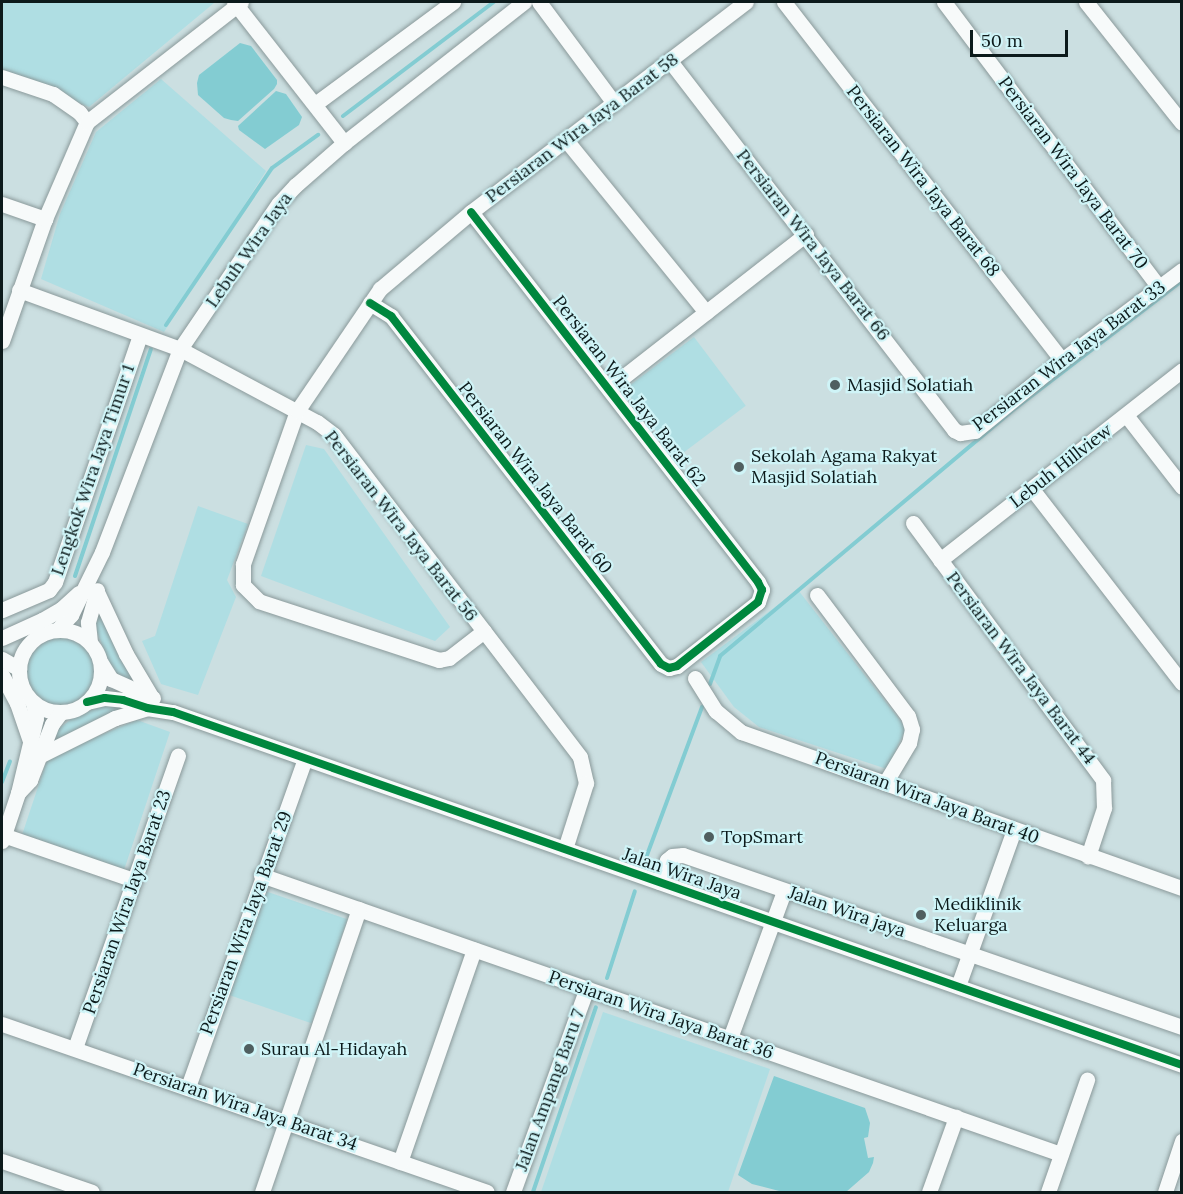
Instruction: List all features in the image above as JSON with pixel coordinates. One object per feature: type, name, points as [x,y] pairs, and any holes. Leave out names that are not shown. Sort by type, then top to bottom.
[{"type":"street","points":[[315,104],[453,2]]},
{"type":"street","name":"Lebuh Wira Jaya","points":[[90,642],[88,622],[90,590],[102,552],[180,349],[279,203],[344,143],[524,2]]},
{"type":"street","points":[[539,2],[614,103]]},
{"type":"street","name":"Persiaran Wira Jaya Barat 58","points":[[483,631],[449,658],[439,660],[259,601],[243,585],[243,564],[297,411],[380,289],[471,212],[746,2]]},
{"type":"street","name":"Persiaran Wira Jaya Barat 68","points":[[784,2],[1062,360]]},
{"type":"street","name":"Persiaran Wira Jaya Barat 70","points":[[944,2],[1159,287]]},
{"type":"street","points":[[1086,2],[1182,123]]},
{"type":"street","points":[[2,340],[45,219],[87,122],[237,3],[344,143]]},
{"type":"street","name":"Persiaran Wira Jaya Barat 66","points":[[670,61],[806,234],[954,430]]},
{"type":"street","points":[[2,76],[53,94],[79,112],[87,122]]},
{"type":"street","points":[[566,140],[706,312]]},
{"type":"street","points":[[2,204],[45,219]]},
{"type":"street","name":"Persiaran Wira Jaya Barat 62","points":[[471,212],[609,388],[762,590]]},
{"type":"street","points":[[609,388],[806,234]]},
{"type":"street","name":"Persiaran Wira Jaya Barat 33","points":[[954,430],[966,434],[975,430],[1062,360],[1182,270]]},
{"type":"street","name":"Persiaran Wira Jaya Barat 56","points":[[19,291],[180,349],[297,411],[334,435],[580,757],[584,769],[583,796],[565,849]]},
{"type":"street","name":"Persiaran Wira Jaya Barat 60","points":[[370,303],[391,316],[656,658],[669,668],[677,666],[758,602],[762,590]]},
{"type":"street","name":"Lengkok Wira Jaya Timur 1","points":[[2,610],[50,590],[55,582],[140,334]]},
{"type":"street","name":"Lebuh Hillview","points":[[940,560],[1182,370]]},
{"type":"street","points":[[1126,415],[1182,487]]},
{"type":"street","points":[[1032,489],[1182,683]]},
{"type":"street","name":"Persiaran Wira Jaya Barat 44","points":[[913,523],[1103,780],[1104,808],[1088,856]]},
{"type":"street","points":[[2,638],[21,631],[90,590],[122,646],[150,703],[39,756]]},
{"type":"street","name":"Lebuh Wira Jaya","points":[[57,630],[90,590]]},
{"type":"street","points":[[817,595],[908,716],[912,729],[909,743],[885,783]]},
{"type":"street","points":[[57,630],[75,633],[90,642],[101,663],[99,687],[87,702],[80,708],[61,712],[43,708],[33,702],[25,692],[19,669],[26,647],[35,638],[57,630]]},
{"type":"street","points":[[2,644],[26,647]]},
{"type":"street","points":[[2,659],[19,669]]},
{"type":"street","name":"Jalan Wira Jaya","points":[[101,663],[111,679],[150,703],[173,712],[1182,1065]]},
{"type":"street","points":[[2,675],[17,703],[30,741]]},
{"type":"street","name":"Persiaran Wira Jaya Barat 40","points":[[695,678],[716,711],[741,732],[1182,888]]},
{"type":"street","name":"Jalan Wira Jaya","points":[[87,702],[105,698],[150,703]]},
{"type":"street","points":[[33,702],[36,718],[18,793],[2,838],[134,880]]},
{"type":"street","points":[[18,793],[30,780],[52,724],[61,712]]},
{"type":"street","name":"Persiaran Wira Jaya Barat 23","points":[[75,1048],[178,756]]},
{"type":"street","name":"Persiaran Wira Jaya Barat 29","points":[[188,1087],[261,875],[305,759]]},
{"type":"street","points":[[958,986],[1014,830]]},
{"type":"street","name":"Jalan Wira Jaya","points":[[659,882],[667,860],[672,856],[683,855]]},
{"type":"street","name":"Jalan Wira jaya","points":[[683,855],[1182,1027]]},
{"type":"street","name":"Persiaran Wira Jaya Barat 36","points":[[261,875],[1061,1154]]},
{"type":"street","points":[[730,1038],[784,891]]},
{"type":"street","points":[[262,1192],[359,909]]},
{"type":"street","points":[[400,1162],[474,949]]},
{"type":"street","name":"Jalan Ampang Baru 7","points":[[513,1192],[587,988]]},
{"type":"street","name":"Persiaran Wira Jaya Barat 34","points":[[2,1024],[487,1192]]},
{"type":"street","points":[[1048,1192],[1087,1080]]},
{"type":"street","points":[[929,1192],[956,1117]]},
{"type":"street","points":[[1165,1192],[1182,1141]]},
{"type":"street","points":[[2,1161],[92,1192]]},
{"type":"shaded area","points":[[2,2],[214,3],[89,107],[2,70]]},
{"type":"shaded area","points":[[240,43],[251,46],[277,80],[277,84],[238,121],[224,118],[198,95],[197,83],[199,75]]},
{"type":"shaded area","points":[[161,79],[266,171],[164,332],[41,279],[60,214],[96,132]]},
{"type":"shaded area","points":[[276,91],[286,94],[302,117],[299,125],[265,149],[239,130],[238,126]]},
{"type":"shaded area","points":[[694,337],[746,406],[676,458],[625,389]]},
{"type":"shaded area","points":[[306,445],[324,449],[450,627],[435,641],[261,576]]},
{"type":"shaded area","points":[[198,506],[248,524],[227,580],[236,597],[198,695],[161,684],[142,641],[155,636]]},
{"type":"shaded area","points":[[798,590],[906,728],[887,769],[759,727],[734,707],[701,662]]},
{"type":"shaded area","points":[[97,604],[143,690],[116,673],[108,661],[94,623]]},
{"type":"shaded area","points":[[62,637],[75,640],[87,647],[94,659],[97,672],[94,685],[87,697],[75,704],[62,707],[49,704],[37,697],[30,685],[27,672],[30,659],[37,647],[49,640]]},
{"type":"shaded area","points":[[108,704],[130,708],[49,743],[56,731],[74,717]]},
{"type":"shaded area","points":[[137,720],[170,732],[123,873],[21,838],[48,757]]},
{"type":"shaded area","points":[[265,891],[347,919],[311,1023],[229,995]]},
{"type":"shaded area","points":[[603,1012],[770,1069],[728,1192],[541,1192]]},
{"type":"shaded area","points":[[774,1076],[865,1108],[870,1123],[868,1137],[864,1138],[868,1158],[874,1157],[873,1163],[869,1172],[846,1192],[783,1192],[752,1184],[738,1175]]},
{"type":"waterway","points":[[343,116],[494,2]]},
{"type":"waterway","points":[[166,325],[272,168],[318,135]]},
{"type":"waterway","points":[[710,684],[720,656],[1017,407],[1182,281]]},
{"type":"waterway","points":[[75,576],[151,349]]},
{"type":"waterway","points":[[647,855],[702,707]]},
{"type":"waterway","points":[[2,782],[10,761]]},
{"type":"waterway","points":[[607,978],[635,891]]},
{"type":"waterway","points":[[533,1192],[596,1007]]},
{"type":"cycle path","points":[[370,303],[391,316],[661,664],[669,668],[677,666],[758,602],[762,590],[758,582],[471,212]]},
{"type":"cycle path","points":[[87,702],[105,698],[123,700],[147,708],[173,712],[1182,1065]]},
{"type":"place","name":"Masjid Solatiah","points":[[835,385]]},
{"type":"place","name":"Sekolah Agama Rakyat Masjid Solatiah","points":[[739,467]]},
{"type":"place","name":"TopSmart","points":[[709,837]]},
{"type":"place","name":"Mediklinik Keluarga","points":[[921,915]]},
{"type":"place","name":"Surau Al-Hidayah","points":[[249,1049]]}]
